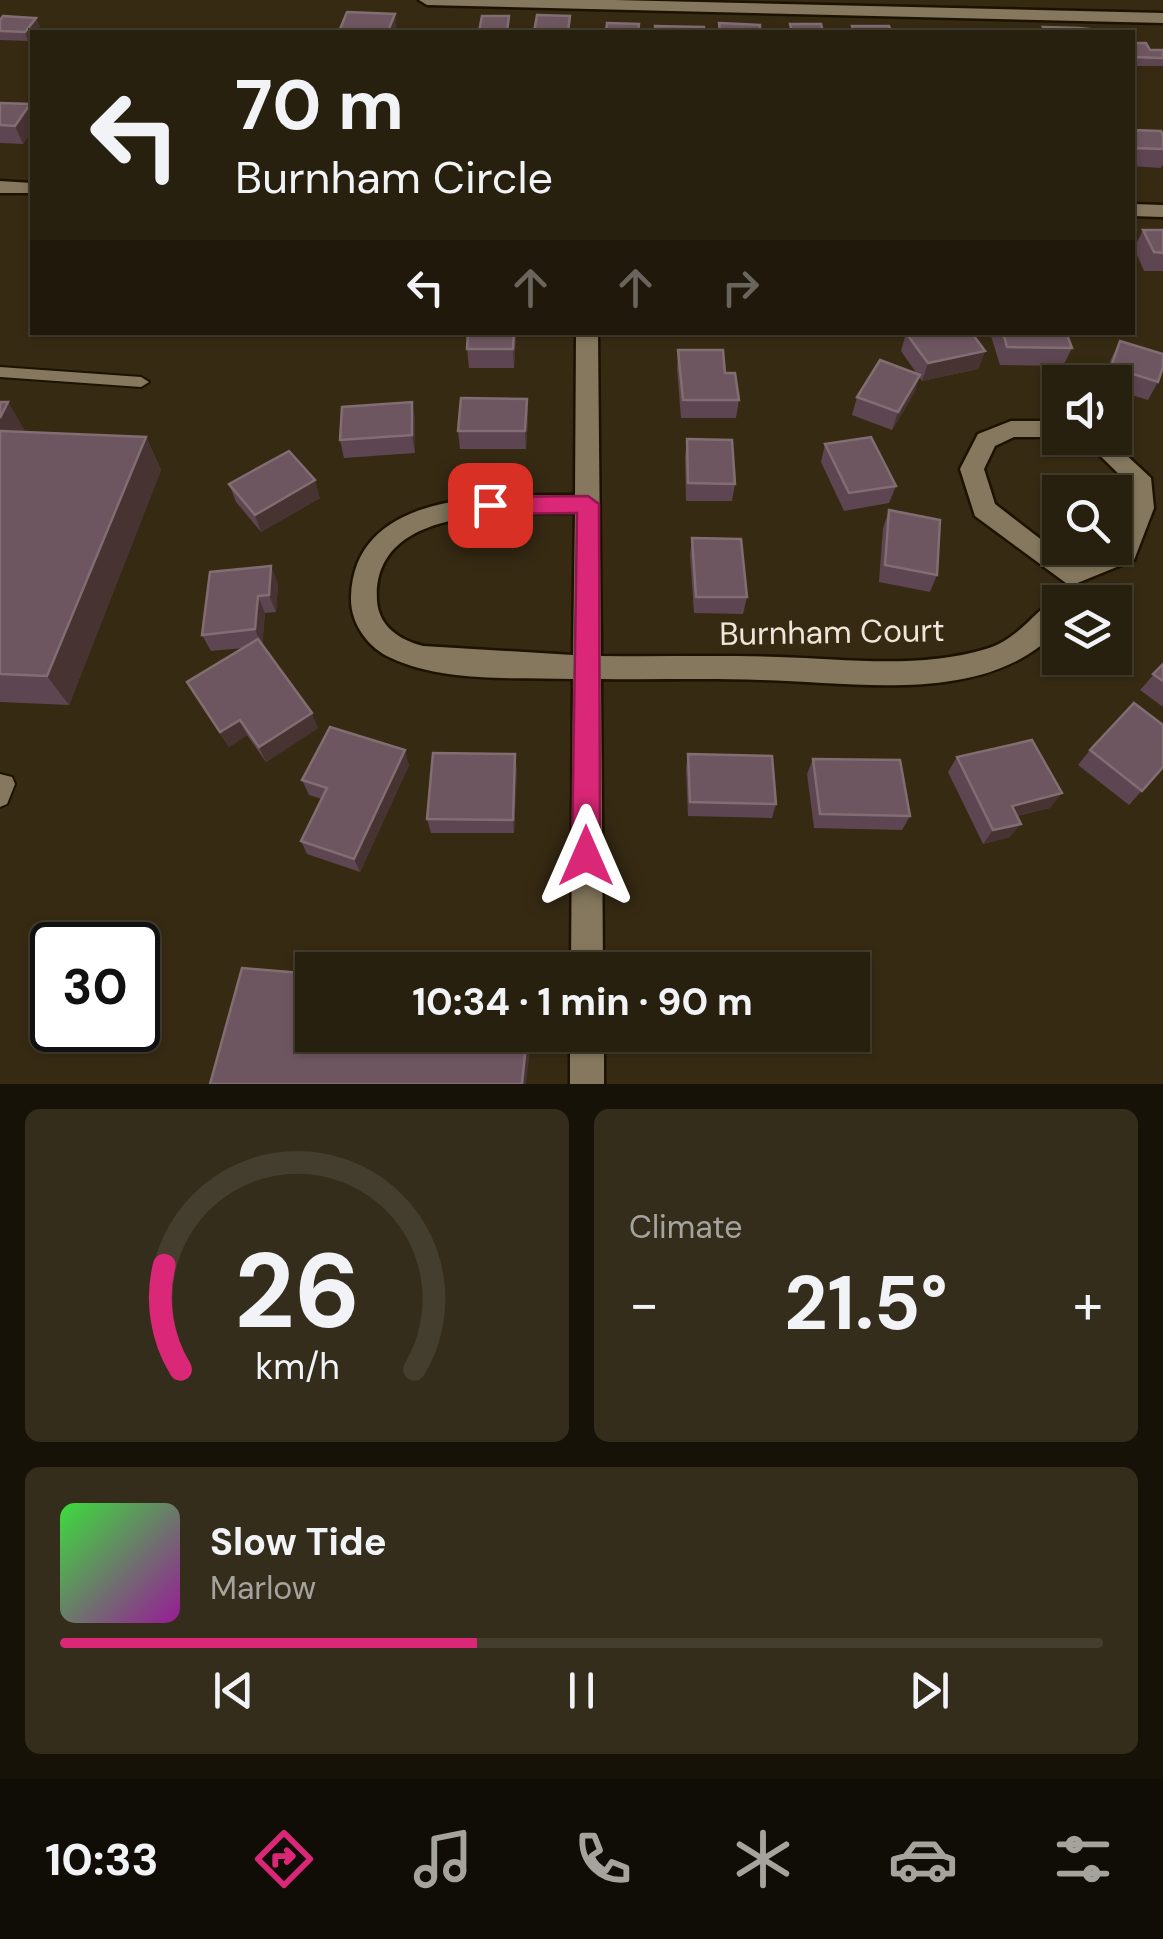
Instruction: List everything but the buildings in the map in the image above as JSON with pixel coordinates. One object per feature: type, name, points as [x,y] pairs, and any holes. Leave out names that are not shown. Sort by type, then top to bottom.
[{"type":"street","points":[[426,0],[1163,18]]},
{"type":"street","points":[[1116,0],[1125,16]]},
{"type":"street","points":[[0,187],[30,188]]},
{"type":"street","points":[[1135,210],[1163,211]]},
{"type":"street","points":[[586,952],[587,335]]},
{"type":"street","points":[[1042,429],[1011,429],[986,440],[972,469],[984,508],[1070,576],[1125,553],[1142,508],[1139,478],[1113,455]]},
{"type":"street","name":"Burnham Court","points":[[588,504],[490,505],[443,510],[413,522],[378,551],[364,590],[366,618],[372,630],[397,649],[428,660],[586,667],[921,670],[971,664],[1030,642],[1042,628]]},
{"type":"street","name":"Burnham Court","points":[[1068,585],[1070,576]]},
{"type":"street","points":[[587,1052],[587,1084]]},
{"type":"lane","points":[[0,372],[141,382]]},
{"type":"lane","points":[[0,784],[6,784],[0,798]]},
{"type":"route","points":[[490,505],[588,504],[586,856]]}]
